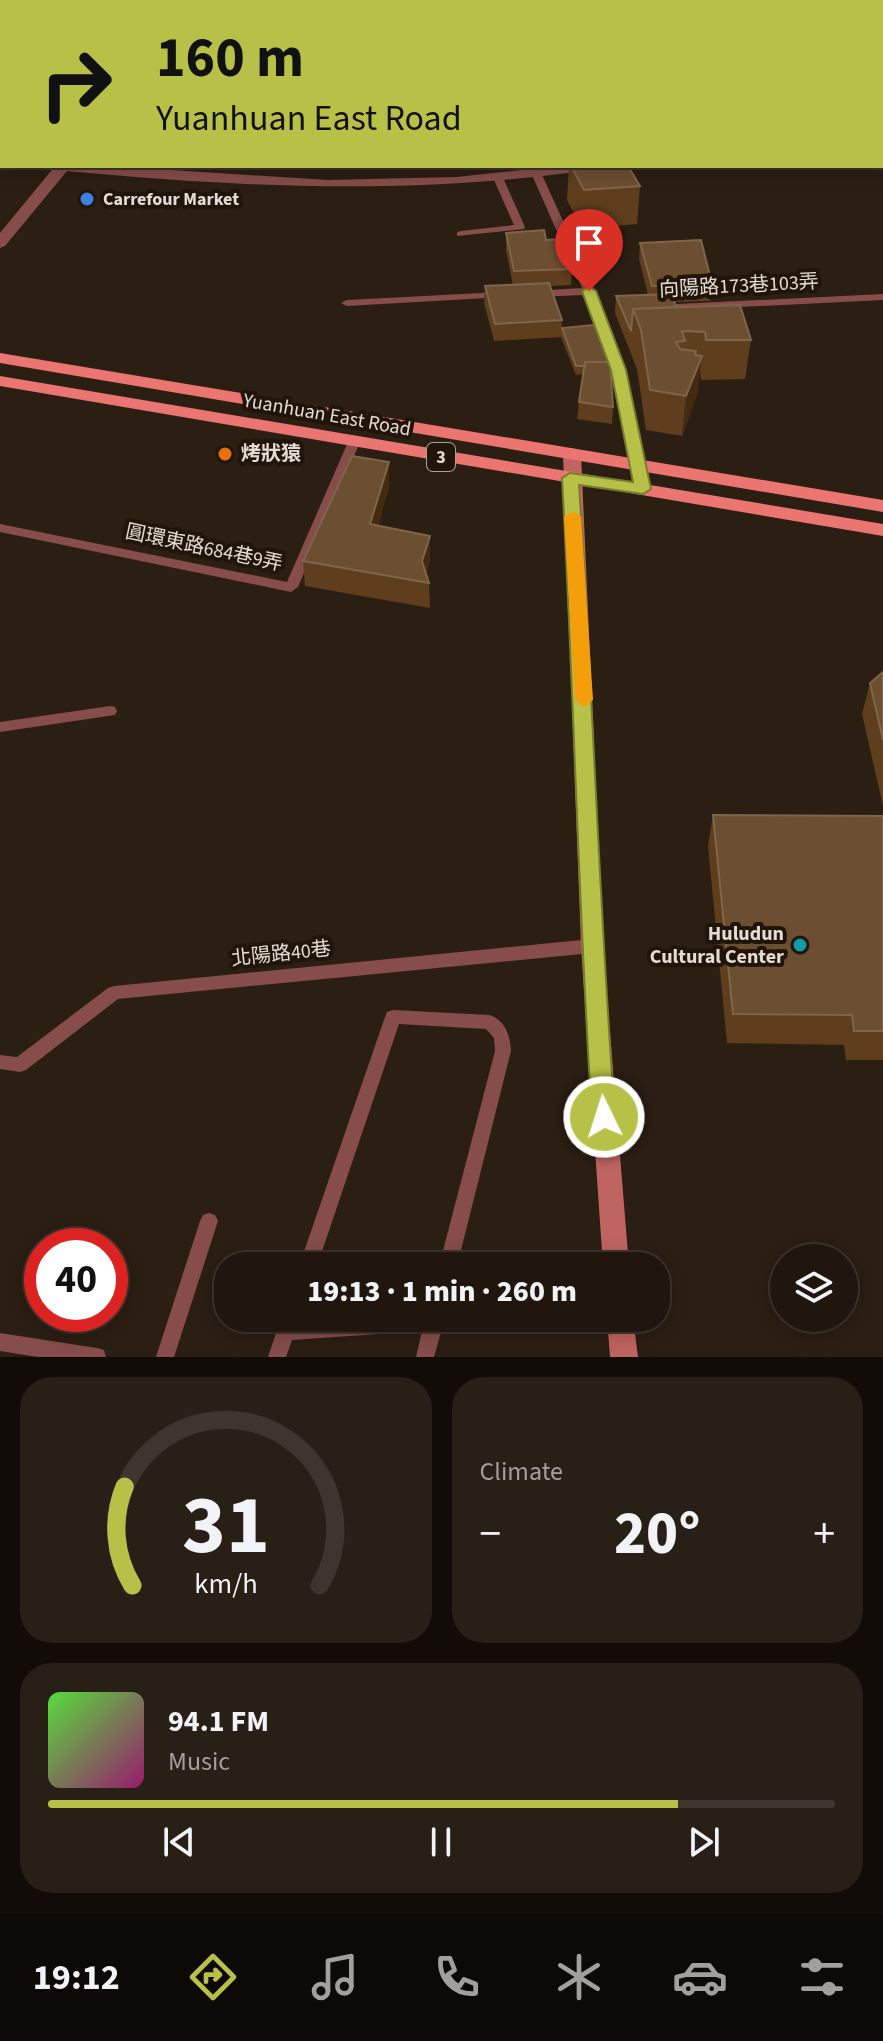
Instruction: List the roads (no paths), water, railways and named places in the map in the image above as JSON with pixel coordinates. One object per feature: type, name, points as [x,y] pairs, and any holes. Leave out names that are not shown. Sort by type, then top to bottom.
[{"type":"main road","name":"Yuanhuan East Road","points":[[0,358],[883,506]]},
{"type":"main road","name":"Yuanhuan East Road","points":[[0,381],[883,530]]},
{"type":"street","points":[[0,243],[62,168]]},
{"type":"street","points":[[84,168],[211,181],[382,187],[499,180],[535,170],[563,168]]},
{"type":"street","points":[[572,454],[570,478],[584,700],[592,946],[615,1252]]},
{"type":"street","points":[[621,1332],[624,1357]]},
{"type":"lane","points":[[211,181],[219,168]]},
{"type":"lane","points":[[535,170],[589,291],[619,370],[643,489]]},
{"type":"lane","points":[[461,234],[520,227],[499,180]]},
{"type":"lane","points":[[347,303],[589,291]]},
{"type":"lane","name":"向陽路173巷103弄","points":[[645,308],[883,297]]},
{"type":"lane","points":[[597,311],[613,310]]},
{"type":"lane","name":"圓環東路684巷9弄","points":[[0,528],[291,587],[354,442]]},
{"type":"lane","points":[[0,727],[110,711]]},
{"type":"lane","name":"北陽路40巷","points":[[0,1062],[20,1065],[114,993],[592,946]]},
{"type":"lane","points":[[313,1252],[393,1017],[490,1022],[502,1036],[503,1051],[452,1252]]},
{"type":"lane","points":[[165,1357],[209,1221]]},
{"type":"lane","points":[[277,1357],[285,1332]]},
{"type":"lane","points":[[425,1357],[431,1332]]},
{"type":"lane","points":[[0,1342],[97,1357]]},
{"type":"place","name":"Carrefour Market","points":[[87,199]]},
{"type":"place","name":"烤狀猿","points":[[225,454]]},
{"type":"place","name":"Huludun Cultural Center","points":[[800,945]]}]
